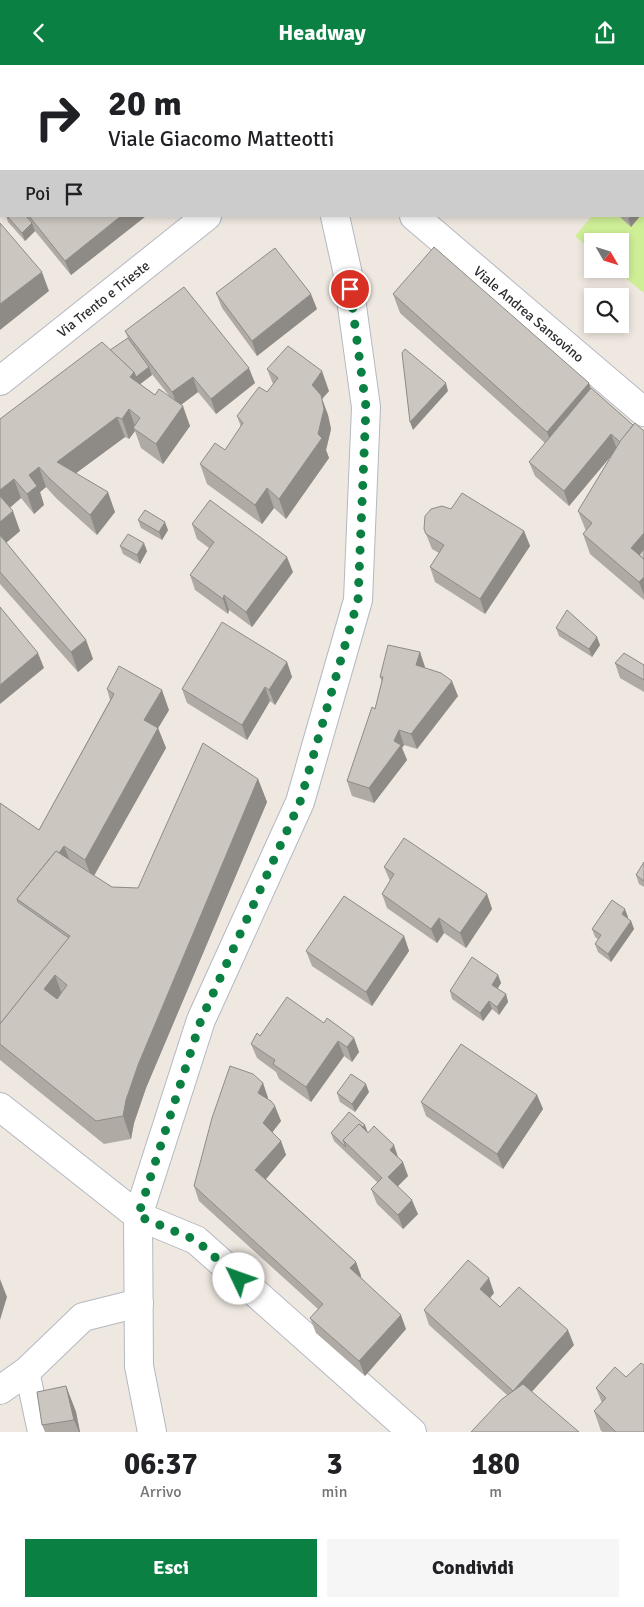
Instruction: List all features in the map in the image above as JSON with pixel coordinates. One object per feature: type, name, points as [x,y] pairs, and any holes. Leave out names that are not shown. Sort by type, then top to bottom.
[{"type":"main road","name":"Via Trento e Trieste","points":[[0,381],[206,217]]},
{"type":"main road","points":[[152,1432],[139,1366],[138,1216],[201,1020],[300,802],[358,600],[366,407],[347,270],[335,217]]},
{"type":"main road","name":"Viale Andrea Sansovino","points":[[415,217],[644,412]]},
{"type":"main road","points":[[0,1107],[138,1216],[196,1240],[412,1432]]},
{"type":"main road","points":[[0,1390],[27,1371],[83,1317],[139,1303]]},
{"type":"lane","points":[[27,1371],[40,1432]]},
{"type":"green space","points":[[591,217],[644,217],[644,293],[625,278],[629,278],[629,233],[584,233],[584,244],[575,236]]},
{"type":"building","points":[[8,217],[27,217],[32,223],[22,233]]},
{"type":"building","points":[[30,217],[120,217],[65,261]]},
{"type":"building","points":[[0,223],[42,272],[0,304]]},
{"type":"building","points":[[434,247],[589,383],[547,432],[393,294]]},
{"type":"building","points":[[275,248],[311,294],[252,341],[216,293]]},
{"type":"building","points":[[184,287],[249,368],[211,399],[193,377],[172,392],[125,331]]},
{"type":"building","points":[[128,338],[149,367],[136,377],[134,372],[110,350]]},
{"type":"building","points":[[102,342],[134,372],[130,377],[155,395],[159,389],[183,406],[156,444],[133,428],[140,418],[129,409],[122,419],[117,417],[57,462],[108,492],[90,515],[39,467],[29,475],[37,486],[27,494],[14,479],[0,490],[0,419]]},
{"type":"building","points":[[288,346],[322,371],[312,385],[321,395],[324,409],[318,434],[322,438],[279,499],[267,488],[255,505],[200,464],[215,443],[225,450],[243,423],[237,416],[259,387],[267,392],[278,378],[267,369]]},
{"type":"building","points":[[405,349],[446,383],[410,422],[402,353]]},
{"type":"building","points":[[591,388],[633,425],[620,442],[611,434],[564,491],[529,462]]},
{"type":"building","points":[[635,423],[644,431],[644,533],[631,548],[644,559],[644,577],[639,582],[583,534],[592,523],[578,511],[621,440]]},
{"type":"building","points":[[462,493],[524,531],[480,599],[430,567],[444,545],[426,534],[424,529],[425,516],[431,509],[442,506],[451,509]]},
{"type":"building","points":[[0,496],[13,511],[0,522]]},
{"type":"building","points":[[210,500],[287,557],[246,612],[224,595],[223,599],[190,575],[214,542],[192,524]]},
{"type":"building","points":[[145,510],[165,522],[159,532],[138,520]]},
{"type":"building","points":[[128,534],[144,543],[137,555],[120,546]]},
{"type":"building","points":[[0,535],[86,640],[71,652],[0,572]]},
{"type":"building","points":[[644,549],[644,559],[639,555]]},
{"type":"building","points":[[0,607],[38,653],[0,685]]},
{"type":"building","points":[[567,610],[597,637],[589,649],[556,628]]},
{"type":"building","points":[[222,622],[287,662],[269,690],[265,687],[242,725],[182,689]]},
{"type":"building","points":[[388,645],[420,652],[416,665],[441,673],[452,681],[411,734],[399,730],[394,741],[401,745],[369,788],[347,781],[372,707],[375,709]]},
{"type":"building","points":[[624,653],[644,665],[644,680],[615,663]]},
{"type":"building","points":[[119,666],[162,690],[144,720],[158,728],[85,860],[64,846],[59,853],[56,851],[17,899],[18,902],[69,938],[0,1024],[0,803],[39,830],[114,694],[107,689]]},
{"type":"building","points":[[203,743],[258,779],[138,1065],[126,1100],[123,1116],[96,1121],[0,1044],[0,1024],[70,936],[17,899],[56,851],[112,887],[138,888]],"holes":[[[55,975],[67,985],[57,999],[44,989]]]},
{"type":"building","points":[[404,838],[487,894],[460,933],[439,918],[431,929],[382,894],[394,874],[384,867]]},
{"type":"building","points":[[644,862],[644,881],[636,875]]},
{"type":"building","points":[[344,896],[404,936],[366,992],[306,951]]},
{"type":"building","points":[[612,900],[625,909],[622,914],[631,921],[608,954],[595,944],[601,935],[592,929]]},
{"type":"building","points":[[472,957],[498,975],[492,985],[506,994],[497,1007],[489,1001],[480,1013],[450,991]]},
{"type":"building","points":[[287,997],[324,1023],[327,1018],[354,1038],[347,1047],[338,1041],[306,1087],[273,1064],[275,1060],[251,1044],[257,1033],[260,1036]]},
{"type":"building","points":[[461,1044],[537,1095],[497,1154],[421,1102]]},
{"type":"building","points":[[230,1066],[253,1074],[263,1083],[258,1093],[271,1101],[275,1106],[263,1123],[281,1141],[255,1170],[356,1262],[350,1268],[401,1315],[359,1361],[310,1318],[323,1304],[194,1186],[212,1118]]},
{"type":"building","points":[[351,1074],[366,1084],[352,1104],[337,1093]]},
{"type":"building","points":[[349,1112],[365,1125],[363,1127],[359,1124],[343,1140],[346,1147],[331,1133]]},
{"type":"building","points":[[359,1124],[368,1133],[374,1126],[394,1145],[390,1150],[403,1162],[388,1177],[412,1200],[398,1215],[371,1189],[382,1178],[343,1140]]},
{"type":"building","points":[[468,1260],[489,1278],[480,1289],[500,1307],[519,1287],[568,1330],[513,1391],[424,1310]]},
{"type":"building","points":[[641,1363],[644,1365],[644,1432],[615,1432],[594,1411],[606,1398],[596,1388],[615,1367],[626,1377]]},
{"type":"building","points":[[523,1384],[579,1432],[471,1432],[502,1399]]},
{"type":"building","points":[[66,1386],[74,1420],[42,1425],[37,1392]]},
{"type":"route","points":[[239,1279],[196,1240],[138,1216],[201,1020],[300,802],[358,600],[366,407],[350,289]]}]
